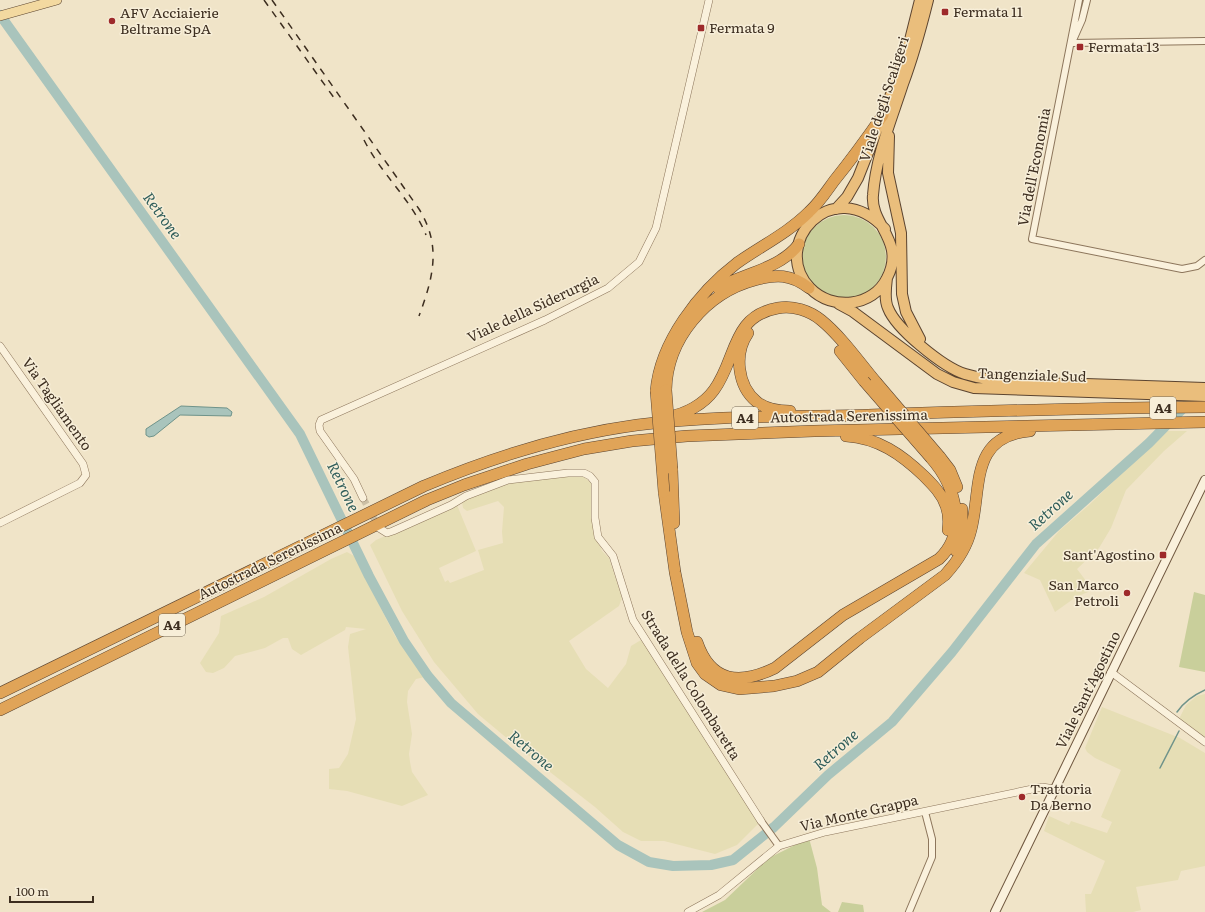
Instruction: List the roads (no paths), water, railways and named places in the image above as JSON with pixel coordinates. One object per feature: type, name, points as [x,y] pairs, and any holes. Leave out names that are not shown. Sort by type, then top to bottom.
[{"type":"highway","name":"Viale degli Scaligeri","points":[[836,209],[847,197],[858,178],[887,116],[919,37],[928,0]]},
{"type":"highway","name":"Viale degli Scaligeri","points":[[885,229],[865,212],[856,209],[836,209],[827,211],[813,220],[801,236],[797,254],[798,267],[810,288],[815,293],[835,302],[850,303],[862,300],[876,292],[887,278],[893,256],[891,243],[885,229],[874,209],[872,197],[887,116],[910,40],[919,3]]},
{"type":"highway","points":[[530,447],[551,439],[585,430],[676,416],[694,408],[706,399],[717,385],[735,342],[744,327],[759,314],[777,308],[797,309],[810,313],[822,321],[876,382],[936,457],[950,488],[956,511],[952,538],[944,553],[910,576],[843,615],[775,668],[748,679],[736,679],[724,676],[712,668],[703,656],[691,621],[675,536],[672,469],[661,390],[658,373],[666,348],[690,312],[708,290],[729,270],[787,230],[810,212],[887,116]]},
{"type":"highway","points":[[887,116],[888,173],[901,233],[902,294],[906,312],[927,351]]},
{"type":"highway","points":[[690,312],[714,290],[736,278],[783,260],[798,244]]},
{"type":"highway","points":[[810,288],[797,279],[777,275],[739,286],[715,299],[699,313],[681,338],[669,364],[661,390],[664,492],[674,572],[687,632],[696,663],[705,674],[722,685],[739,689],[774,686],[797,681],[818,672],[860,638],[935,583],[953,566],[965,546],[973,520],[981,466],[989,451],[1001,441],[1013,434],[1027,431],[1161,423]]},
{"type":"highway","name":"Tangenziale Sud","points":[[887,278],[885,293],[887,306],[892,316],[927,351],[952,369],[982,378],[1205,396]]},
{"type":"highway","name":"Tangenziale Sud","points":[[835,302],[852,311],[919,361],[953,382],[974,388],[999,390],[1205,388]]},
{"type":"highway","points":[[935,583],[955,552],[963,526],[962,508],[958,489],[950,470],[936,457],[864,380],[823,332],[812,323],[797,316],[782,315],[762,321],[750,330],[742,346],[740,369],[743,383],[753,398],[771,408],[798,412],[879,410],[964,411]]},
{"type":"highway","name":"Autostrada Serenissima","points":[[0,693],[357,518],[457,472],[530,447],[612,430],[692,420],[964,411],[1205,407]]},
{"type":"highway","name":"Autostrada Serenissima","points":[[0,710],[443,494],[527,464],[606,444],[698,435],[1205,422]]},
{"type":"highway","points":[[698,435],[761,438],[853,437],[873,441],[895,451],[912,465],[939,493],[947,507],[948,515],[948,530],[940,548],[928,563],[910,576]]},
{"type":"main road","points":[[19,11],[42,0]]},
{"type":"main road","points":[[0,16],[57,0]]},
{"type":"main road","name":"Viale Sant'Agostino","points":[[995,912],[1205,480]]},
{"type":"street","name":"Viale della Siderurgia","points":[[363,498],[354,479],[320,431],[319,424],[321,420],[545,320],[608,288],[639,262],[656,228],[709,0]]},
{"type":"street","name":"Via dell'Economia","points":[[1079,0],[1075,15],[1072,43],[1032,239],[1182,269],[1197,266],[1205,260]]},
{"type":"street","name":"Via dell'Economia","points":[[1072,43],[1082,20],[1087,0]]},
{"type":"street","points":[[1072,43],[1205,41]]},
{"type":"street","name":"Via Tagliamento","points":[[0,346],[83,464],[86,475],[80,483],[0,523]]},
{"type":"street","name":"Strada della Colombaretta","points":[[379,528],[387,533],[393,531],[466,496],[508,480],[568,473],[584,473],[590,476],[595,482],[595,518],[598,537],[613,556],[633,620],[761,822]]},
{"type":"street","points":[[1111,672],[1205,742]]},
{"type":"street","name":"Via Monte Grappa","points":[[688,912],[719,895],[779,846],[825,832],[1042,787],[1055,789]]},
{"type":"street","points":[[909,912],[932,857],[932,839],[925,812]]},
{"type":"street","points":[[761,822],[779,846]]},
{"type":"water","points":[[181,406],[227,408],[232,412],[231,416],[180,415],[154,436],[149,437],[146,435],[146,429]]},
{"type":"waterway","name":"Retrone","points":[[0,15],[300,434],[369,576],[404,641],[428,676],[451,703],[618,845],[649,862],[673,866],[711,865],[733,860],[774,827],[828,775],[892,722],[952,652],[1036,544],[1149,443],[1200,391]]},
{"type":"waterway","points":[[1177,712],[1190,699],[1205,690]]},
{"type":"waterway","points":[[1160,768],[1179,731]]},
{"type":"tunnel","points":[[363,498],[379,528]]},
{"type":"railway","points":[[264,0],[337,102]]},
{"type":"railway","points":[[272,0],[419,209],[426,223],[431,236],[433,262],[428,288],[419,316]]},
{"type":"railway","points":[[364,140],[379,164],[413,210],[426,235]]},
{"type":"place","name":"Fermata 11","points":[[945,12]]},
{"type":"place","name":"AFV Acciaierie Beltrame SpA","points":[[112,21]]},
{"type":"place","name":"Fermata 9","points":[[701,28]]},
{"type":"place","name":"Fermata 13","points":[[1080,47]]},
{"type":"place","name":"Sant'Agostino","points":[[1163,555]]},
{"type":"place","name":"San Marco Petroli","points":[[1127,593]]},
{"type":"place","name":"Trattoria Da Berno","points":[[1022,797]]}]
